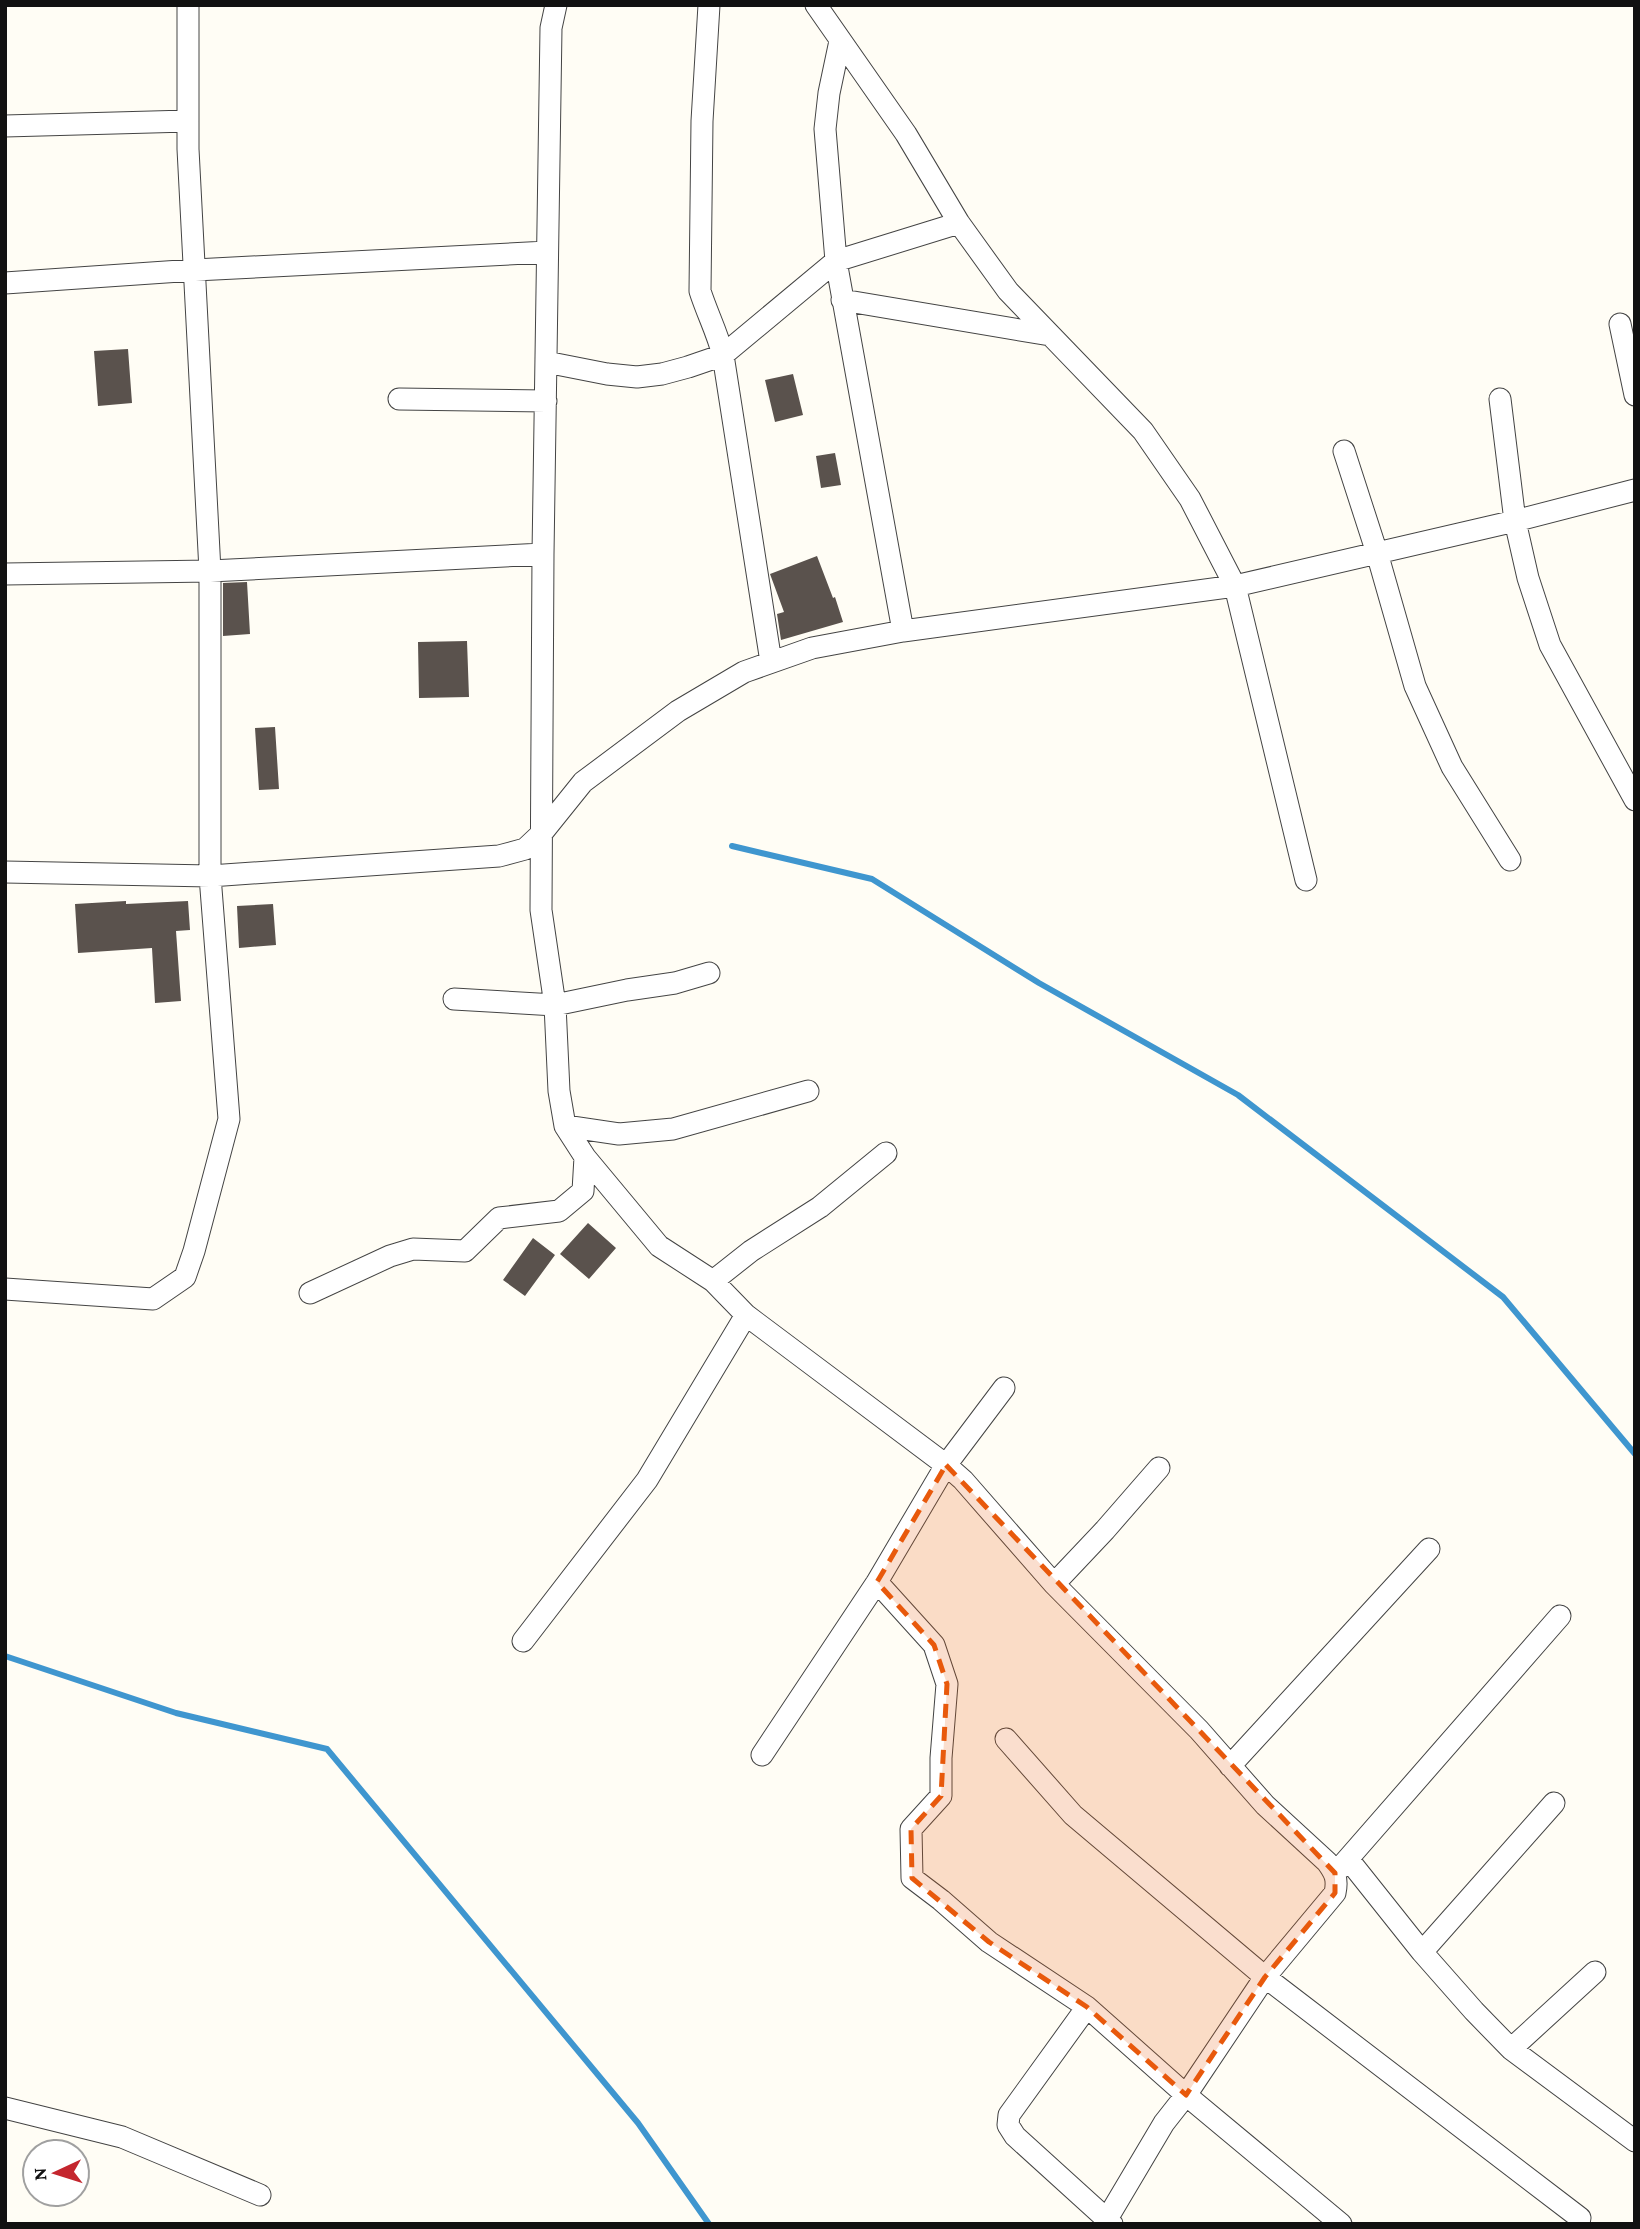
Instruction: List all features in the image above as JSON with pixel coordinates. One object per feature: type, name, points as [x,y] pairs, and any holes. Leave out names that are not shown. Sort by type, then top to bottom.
[{"type":"street","points":[[5,1289],[153,1299],[185,1277],[229,1119],[210,876],[210,571],[188,121],[188,5]]},
{"type":"street","points":[[556,5],[551,28],[547,252],[541,910],[555,1005],[559,1091],[565,1126],[585,1157],[659,1246],[713,1281],[746,1315],[963,1480],[1054,1584],[1199,1730],[1265,1805],[1327,1862],[1341,1866],[1511,2049],[1635,2141]]},
{"type":"street","points":[[709,5],[702,121],[700,291],[716,328],[723,355],[771,662]]},
{"type":"street","points":[[816,5],[906,134],[959,223],[1008,291],[1143,431],[1190,499],[1235,586],[1306,880]]},
{"type":"street","points":[[840,41],[829,93],[825,129],[836,261],[903,631]]},
{"type":"street","points":[[5,126],[188,121]]},
{"type":"street","points":[[546,362],[637,377],[688,368],[723,355],[836,261],[959,223]]},
{"type":"street","points":[[5,284],[195,270],[547,252]]},
{"type":"street","points":[[842,300],[1051,335]]},
{"type":"street","points":[[1620,324],[1635,395]]},
{"type":"street","points":[[399,399],[546,401]]},
{"type":"street","points":[[1500,399],[1516,521],[1528,578],[1550,645],[1635,800]]},
{"type":"street","points":[[1344,451],[1415,686],[1452,767],[1510,860]]},
{"type":"street","points":[[5,872],[210,876],[499,856],[525,849],[542,834],[583,782],[678,711],[744,672],[812,648],[903,631],[1235,586],[1635,491]]},
{"type":"street","points":[[5,575],[210,571],[543,554]]},
{"type":"street","points":[[454,999],[555,1005],[675,983],[709,973]]},
{"type":"street","points":[[565,1126],[620,1134],[673,1129],[808,1091]]},
{"type":"street","points":[[713,1281],[751,1251],[820,1207],[886,1153]]},
{"type":"street","points":[[310,1293],[390,1256],[413,1249],[466,1251],[499,1218],[559,1211],[583,1191],[585,1157]]},
{"type":"street","points":[[523,1641],[648,1480],[746,1315]]},
{"type":"street","points":[[762,1755],[877,1582],[946,1465],[1004,1388]]},
{"type":"street","points":[[1054,1584],[1159,1468]]},
{"type":"street","points":[[1230,1766],[1429,1549]]},
{"type":"street","points":[[877,1582],[934,1646],[947,1685],[941,1796],[912,1829],[912,1878],[989,1942],[1087,2007],[1186,2095],[1341,2224]]},
{"type":"street","points":[[1087,2007],[1009,2115],[1008,2124],[1014,2136],[1108,2222],[1164,2123],[1186,2095],[1265,1977],[1335,1893],[1341,1866],[1560,1616]]},
{"type":"street","points":[[1006,1739],[1073,1815],[1265,1977],[1580,2218]]},
{"type":"street","points":[[1422,1952],[1554,1803]]},
{"type":"street","points":[[1511,2049],[1595,1972]]},
{"type":"street","points":[[5,2108],[122,2137],[260,2195]]},
{"type":"highlighted area","points":[[946,1465],[1335,1873],[1335,1893],[1265,1977],[1186,2095],[1087,2007],[989,1942],[912,1878],[911,1829],[941,1796],[947,1684],[934,1645],[877,1582]]},
{"type":"building","points":[[128,349],[132,403],[98,406],[94,351]]},
{"type":"building","points":[[793,374],[803,415],[775,422],[765,380]]},
{"type":"building","points":[[835,453],[841,485],[821,488],[816,456]]},
{"type":"building","points":[[817,556],[843,622],[781,640],[777,614],[784,612],[770,574]]},
{"type":"building","points":[[247,582],[250,634],[223,636],[223,583]]},
{"type":"building","points":[[467,641],[469,697],[419,698],[418,642]]},
{"type":"building","points":[[275,727],[279,789],[259,790],[255,728]]},
{"type":"building","points":[[126,901],[126,904],[188,901],[190,930],[176,931],[181,1001],[155,1003],[152,948],[78,953],[75,904]]},
{"type":"building","points":[[273,904],[276,945],[239,948],[237,906]]},
{"type":"building","points":[[588,1223],[616,1248],[589,1279],[560,1254]]},
{"type":"building","points":[[533,1238],[555,1255],[525,1296],[503,1280]]},
{"type":"waterway","points":[[732,846],[872,879],[1039,983],[1238,1095],[1503,1297],[1635,1454]]},
{"type":"waterway","points":[[5,1656],[176,1713],[327,1749],[638,2123],[709,2224]]}]
